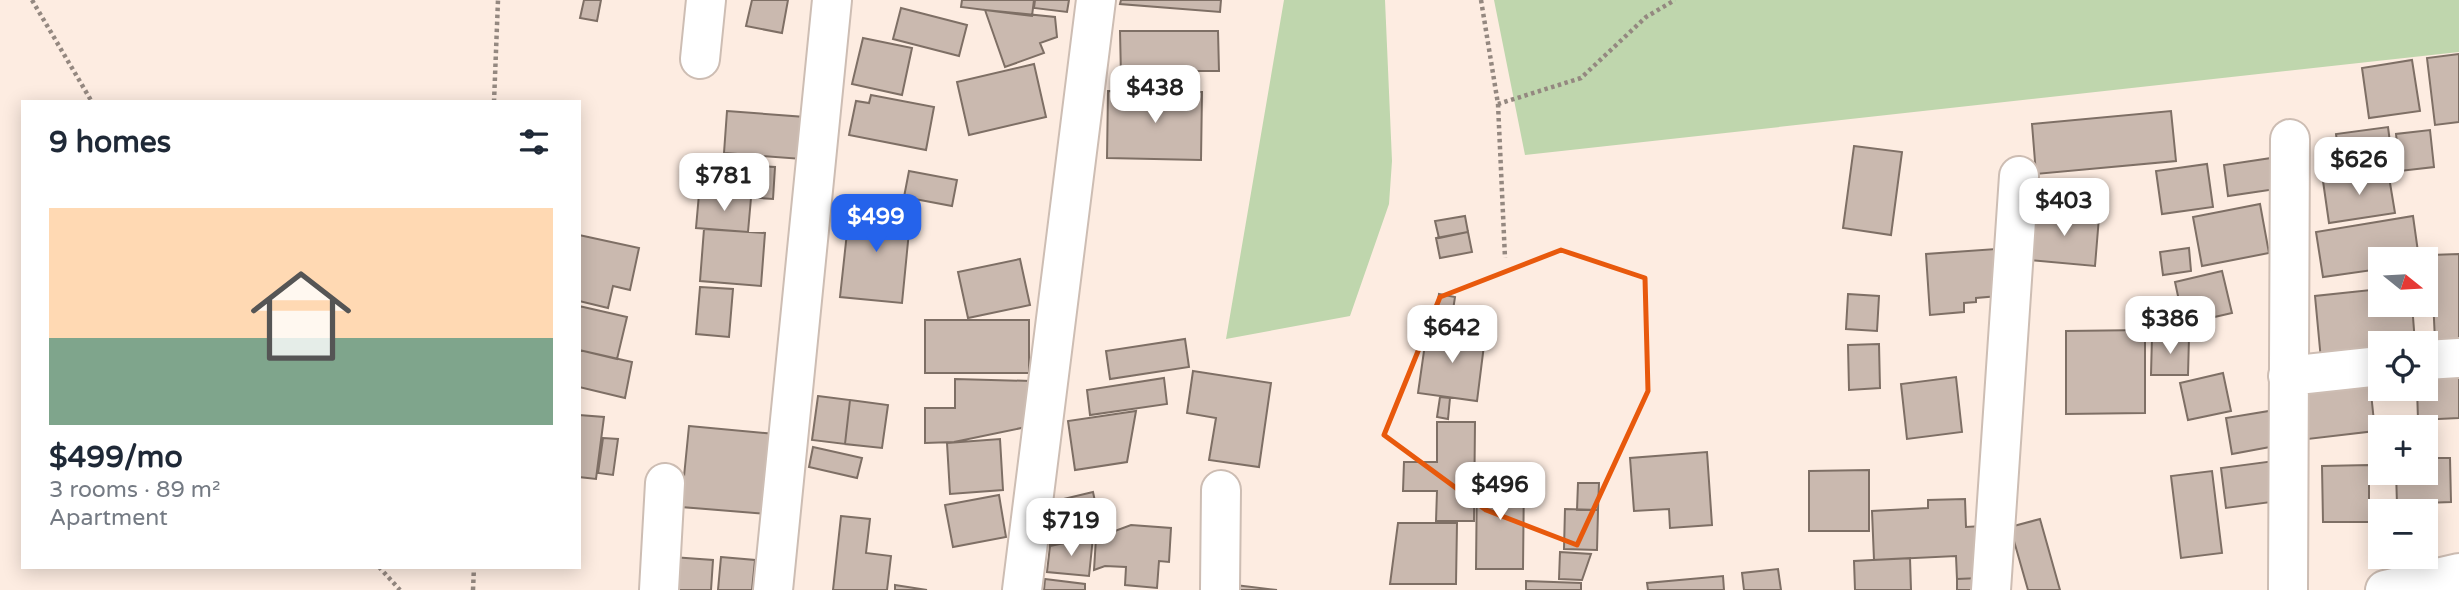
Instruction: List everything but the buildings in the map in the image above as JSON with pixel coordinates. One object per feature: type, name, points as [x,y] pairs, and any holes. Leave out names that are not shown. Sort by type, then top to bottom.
[{"type":"street","points":[[700,59],[706,0]]},
{"type":"street","points":[[773,590],[832,0]]},
{"type":"street","points":[[1022,590],[1096,0]]},
{"type":"street","points":[[2288,590],[2290,139]]},
{"type":"street","points":[[1991,590],[2019,176]]},
{"type":"street","points":[[2438,359],[2459,358]]},
{"type":"street","points":[[2288,376],[2368,367]]},
{"type":"street","points":[[659,590],[664,483]]},
{"type":"street","points":[[1220,590],[1222,490]]},
{"type":"street","points":[[2385,590],[2455,573]]},
{"type":"path","points":[[33,0],[91,100]]},
{"type":"path","points":[[494,100],[498,0]]},
{"type":"path","points":[[1481,0],[1498,104],[1505,258]]},
{"type":"path","points":[[1498,104],[1581,78],[1646,17],[1675,0]]},
{"type":"path","points":[[381,569],[400,590]]},
{"type":"path","points":[[473,590],[474,569]]},
{"type":"highlighted area","points":[[1561,250],[1645,278],[1648,391],[1577,545],[1486,510],[1384,435],[1440,297]]},
{"type":"green space","points":[[1284,0],[1385,0],[1392,161],[1389,204],[1350,316],[1226,339]]},
{"type":"green space","points":[[1494,0],[2459,0],[2459,52],[1525,155]]}]
